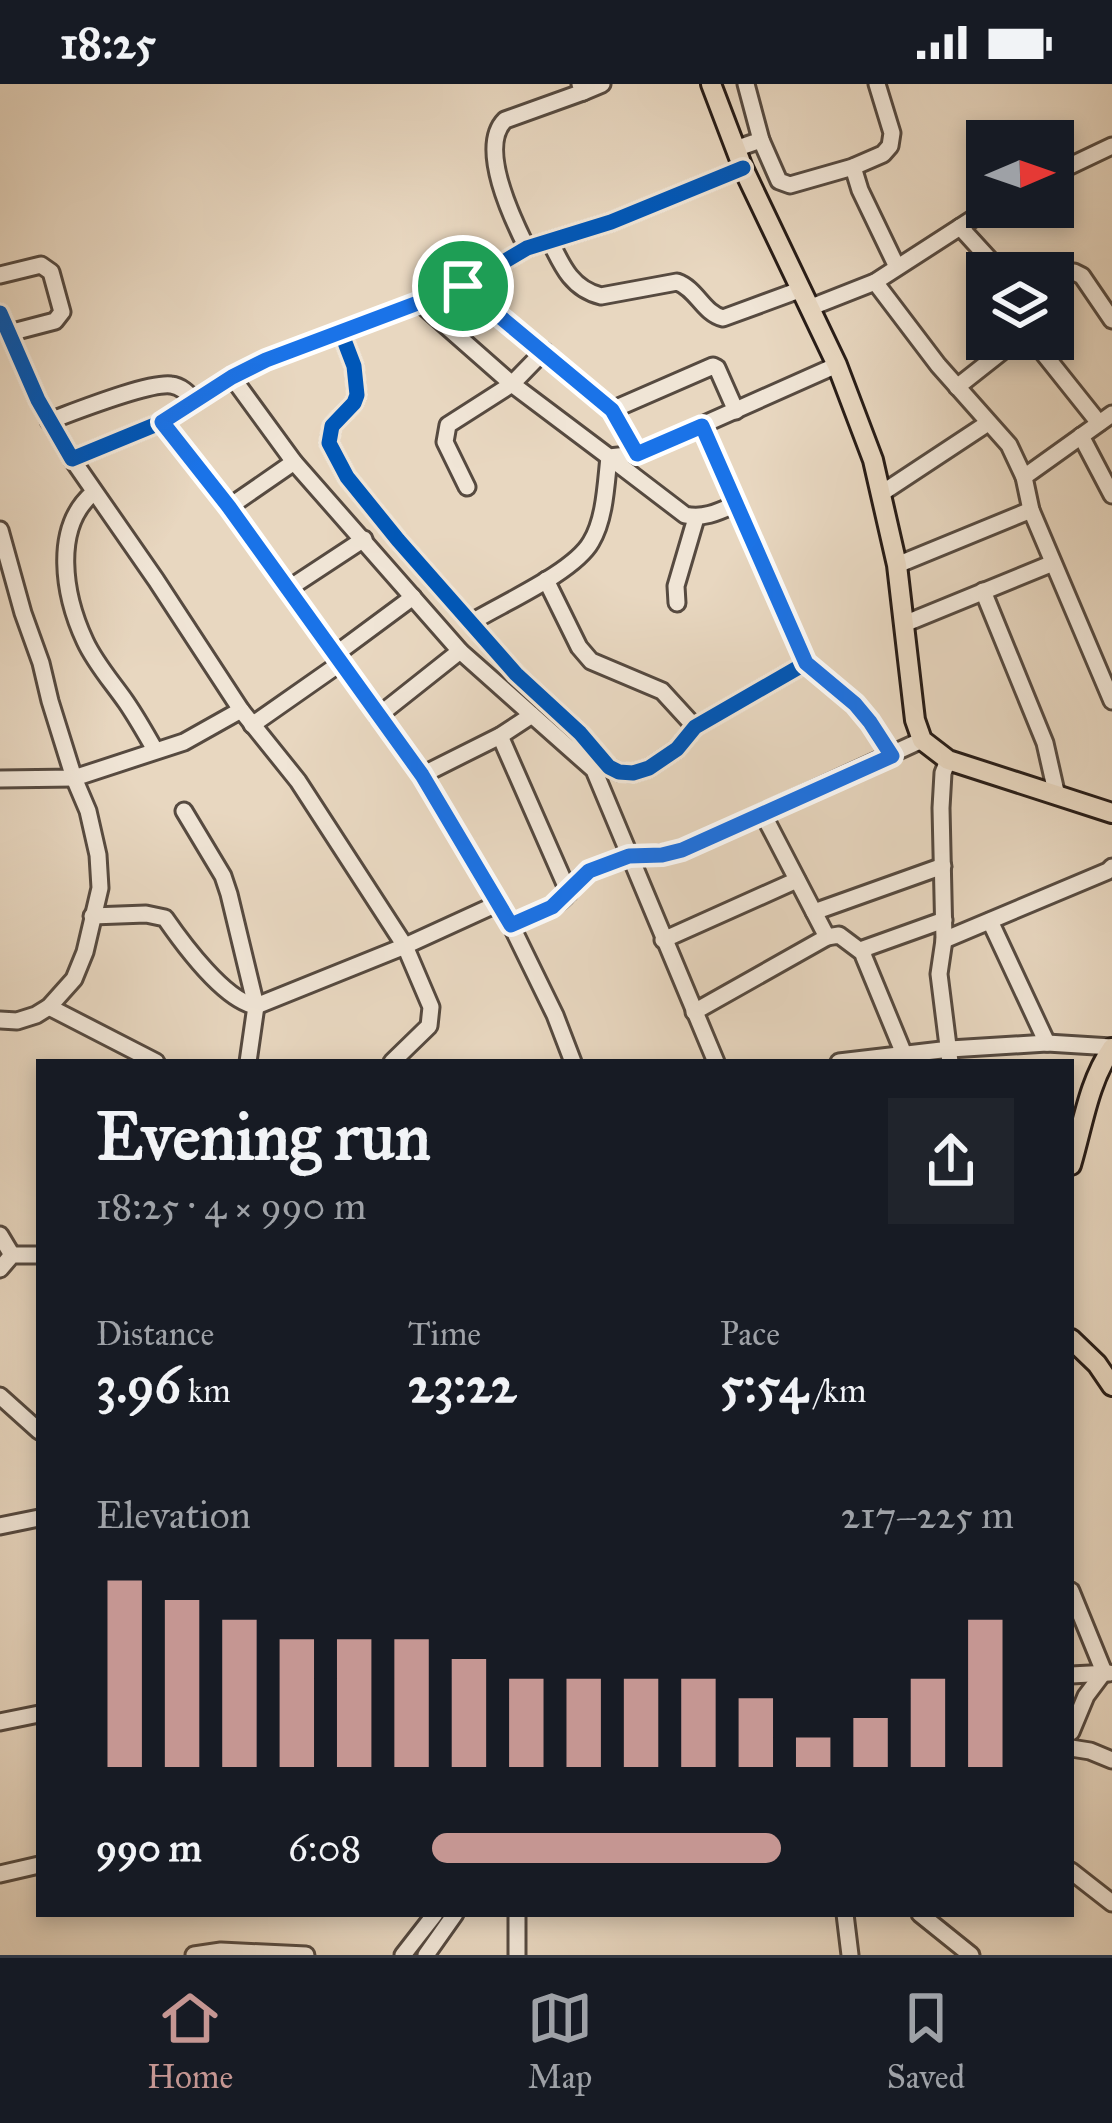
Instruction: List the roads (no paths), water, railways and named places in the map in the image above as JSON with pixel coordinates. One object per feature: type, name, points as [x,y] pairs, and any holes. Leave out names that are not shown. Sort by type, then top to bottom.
[{"type":"main road","points":[[711,84],[739,159],[861,425],[898,565],[915,720],[922,740],[948,760],[1112,813]]},
{"type":"main road","points":[[1074,1153],[1088,1096],[1112,1048]]},
{"type":"main road","points":[[1074,1342],[1112,1386]]},
{"type":"street","points":[[527,248],[496,164],[496,129],[505,120],[602,84]]},
{"type":"street","points":[[746,84],[769,163],[783,184],[790,185],[853,166],[883,154],[890,146],[892,134],[877,84]]},
{"type":"street","points":[[72,459],[162,422],[266,360],[463,286],[527,248],[611,222],[739,159],[761,140]]},
{"type":"street","points":[[1074,167],[1110,153]]},
{"type":"street","points":[[853,166],[897,267]]},
{"type":"street","points":[[550,241],[573,283],[584,291],[601,296],[677,282],[687,286],[710,313],[723,318],[874,282],[966,223]]},
{"type":"street","points":[[960,227],[983,252]]},
{"type":"street","points":[[0,275],[46,267],[62,312],[55,322],[9,333]]},
{"type":"street","points":[[1074,272],[1082,276],[1112,320]]},
{"type":"street","points":[[874,282],[1009,446],[1024,477],[1030,510],[1112,701]]},
{"type":"street","points":[[463,286],[612,410],[637,454]]},
{"type":"street","points":[[420,303],[512,384],[685,515],[711,515],[736,504]]},
{"type":"street","points":[[0,313],[49,421],[93,493],[252,725],[298,782],[405,946],[431,1007],[429,1026],[395,1059]]},
{"type":"street","points":[[341,332],[358,378],[358,394],[332,426],[333,453],[364,500],[534,694],[580,733],[609,767],[633,773],[649,768],[677,749],[695,727],[806,663]]},
{"type":"street","points":[[467,487],[445,442],[448,425],[512,384],[544,351]]},
{"type":"street","points":[[957,387],[991,360]]},
{"type":"street","points":[[1024,477],[1106,419],[1051,360]]},
{"type":"street","points":[[609,458],[637,454],[837,365]]},
{"type":"street","points":[[612,410],[713,366],[736,410]]},
{"type":"street","points":[[232,377],[294,461],[460,651],[594,770],[715,1059]]},
{"type":"street","points":[[49,421],[168,384],[195,401]]},
{"type":"street","points":[[162,422],[422,775],[511,925],[572,1059]]},
{"type":"street","points":[[881,493],[988,423]]},
{"type":"street","points":[[702,426],[806,663],[855,704],[892,756]]},
{"type":"street","points":[[1081,436],[1112,496]]},
{"type":"street","points":[[472,622],[574,561],[594,538],[609,458]]},
{"type":"street","points":[[229,507],[294,461]]},
{"type":"street","points":[[93,493],[73,519],[67,549],[70,594],[86,644],[155,750]]},
{"type":"street","points":[[898,565],[1030,510]]},
{"type":"street","points":[[677,603],[676,586],[696,518]]},
{"type":"street","points":[[0,530],[88,811],[100,888],[74,980],[36,1015],[0,1020]]},
{"type":"street","points":[[288,589],[364,539]]},
{"type":"street","points":[[904,624],[1053,563]]},
{"type":"street","points":[[546,580],[579,647],[592,661],[662,691],[695,727]]},
{"type":"street","points":[[983,590],[1046,743],[1057,796]]},
{"type":"street","points":[[252,725],[413,596]]},
{"type":"street","points":[[378,716],[460,651]]},
{"type":"street","points":[[0,779],[74,778],[200,736],[242,710]]},
{"type":"street","points":[[422,775],[532,715]]},
{"type":"street","points":[[500,736],[569,893]]},
{"type":"street","points":[[511,925],[552,907],[589,871],[629,856],[682,850],[922,740]]},
{"type":"street","points":[[948,760],[942,785],[944,940],[939,974],[950,1055]]},
{"type":"street","points":[[184,811],[223,876],[256,1006],[248,1059]]},
{"type":"street","points":[[763,814],[827,937]]},
{"type":"street","points":[[814,912],[943,866]]},
{"type":"street","points":[[944,940],[1112,866]]},
{"type":"street","points":[[663,940],[797,880]]},
{"type":"street","points":[[92,916],[165,918],[243,1004],[256,1006],[499,903]]},
{"type":"street","points":[[863,952],[944,920]]},
{"type":"street","points":[[990,921],[1047,1043]]},
{"type":"street","points":[[694,1012],[838,935],[863,952],[904,1054]]},
{"type":"street","points":[[49,1007],[151,1059]]},
{"type":"street","points":[[866,1059],[1047,1043],[1112,1048]]},
{"type":"street","points":[[0,1235],[12,1255]]},
{"type":"street","points":[[0,1269],[12,1255],[36,1255]]},
{"type":"street","points":[[0,1396],[36,1428]]},
{"type":"street","points":[[0,1526],[36,1519]]},
{"type":"street","points":[[1074,1598],[1108,1673]]},
{"type":"street","points":[[1074,1675],[1108,1673]]},
{"type":"street","points":[[1074,1725],[1086,1696],[1108,1673]]},
{"type":"street","points":[[0,1722],[36,1715]]},
{"type":"street","points":[[1074,1748],[1112,1760]]},
{"type":"street","points":[[0,1874],[36,1866]]},
{"type":"street","points":[[1074,1873],[1112,1903]]},
{"type":"street","points":[[403,1955],[433,1917]]},
{"type":"street","points":[[427,1955],[453,1917]]},
{"type":"street","points":[[517,1917],[517,1955]]},
{"type":"street","points":[[845,1917],[850,1955]]},
{"type":"street","points":[[924,1917],[970,1955]]},
{"type":"street","points":[[194,1955],[306,1955]]}]
